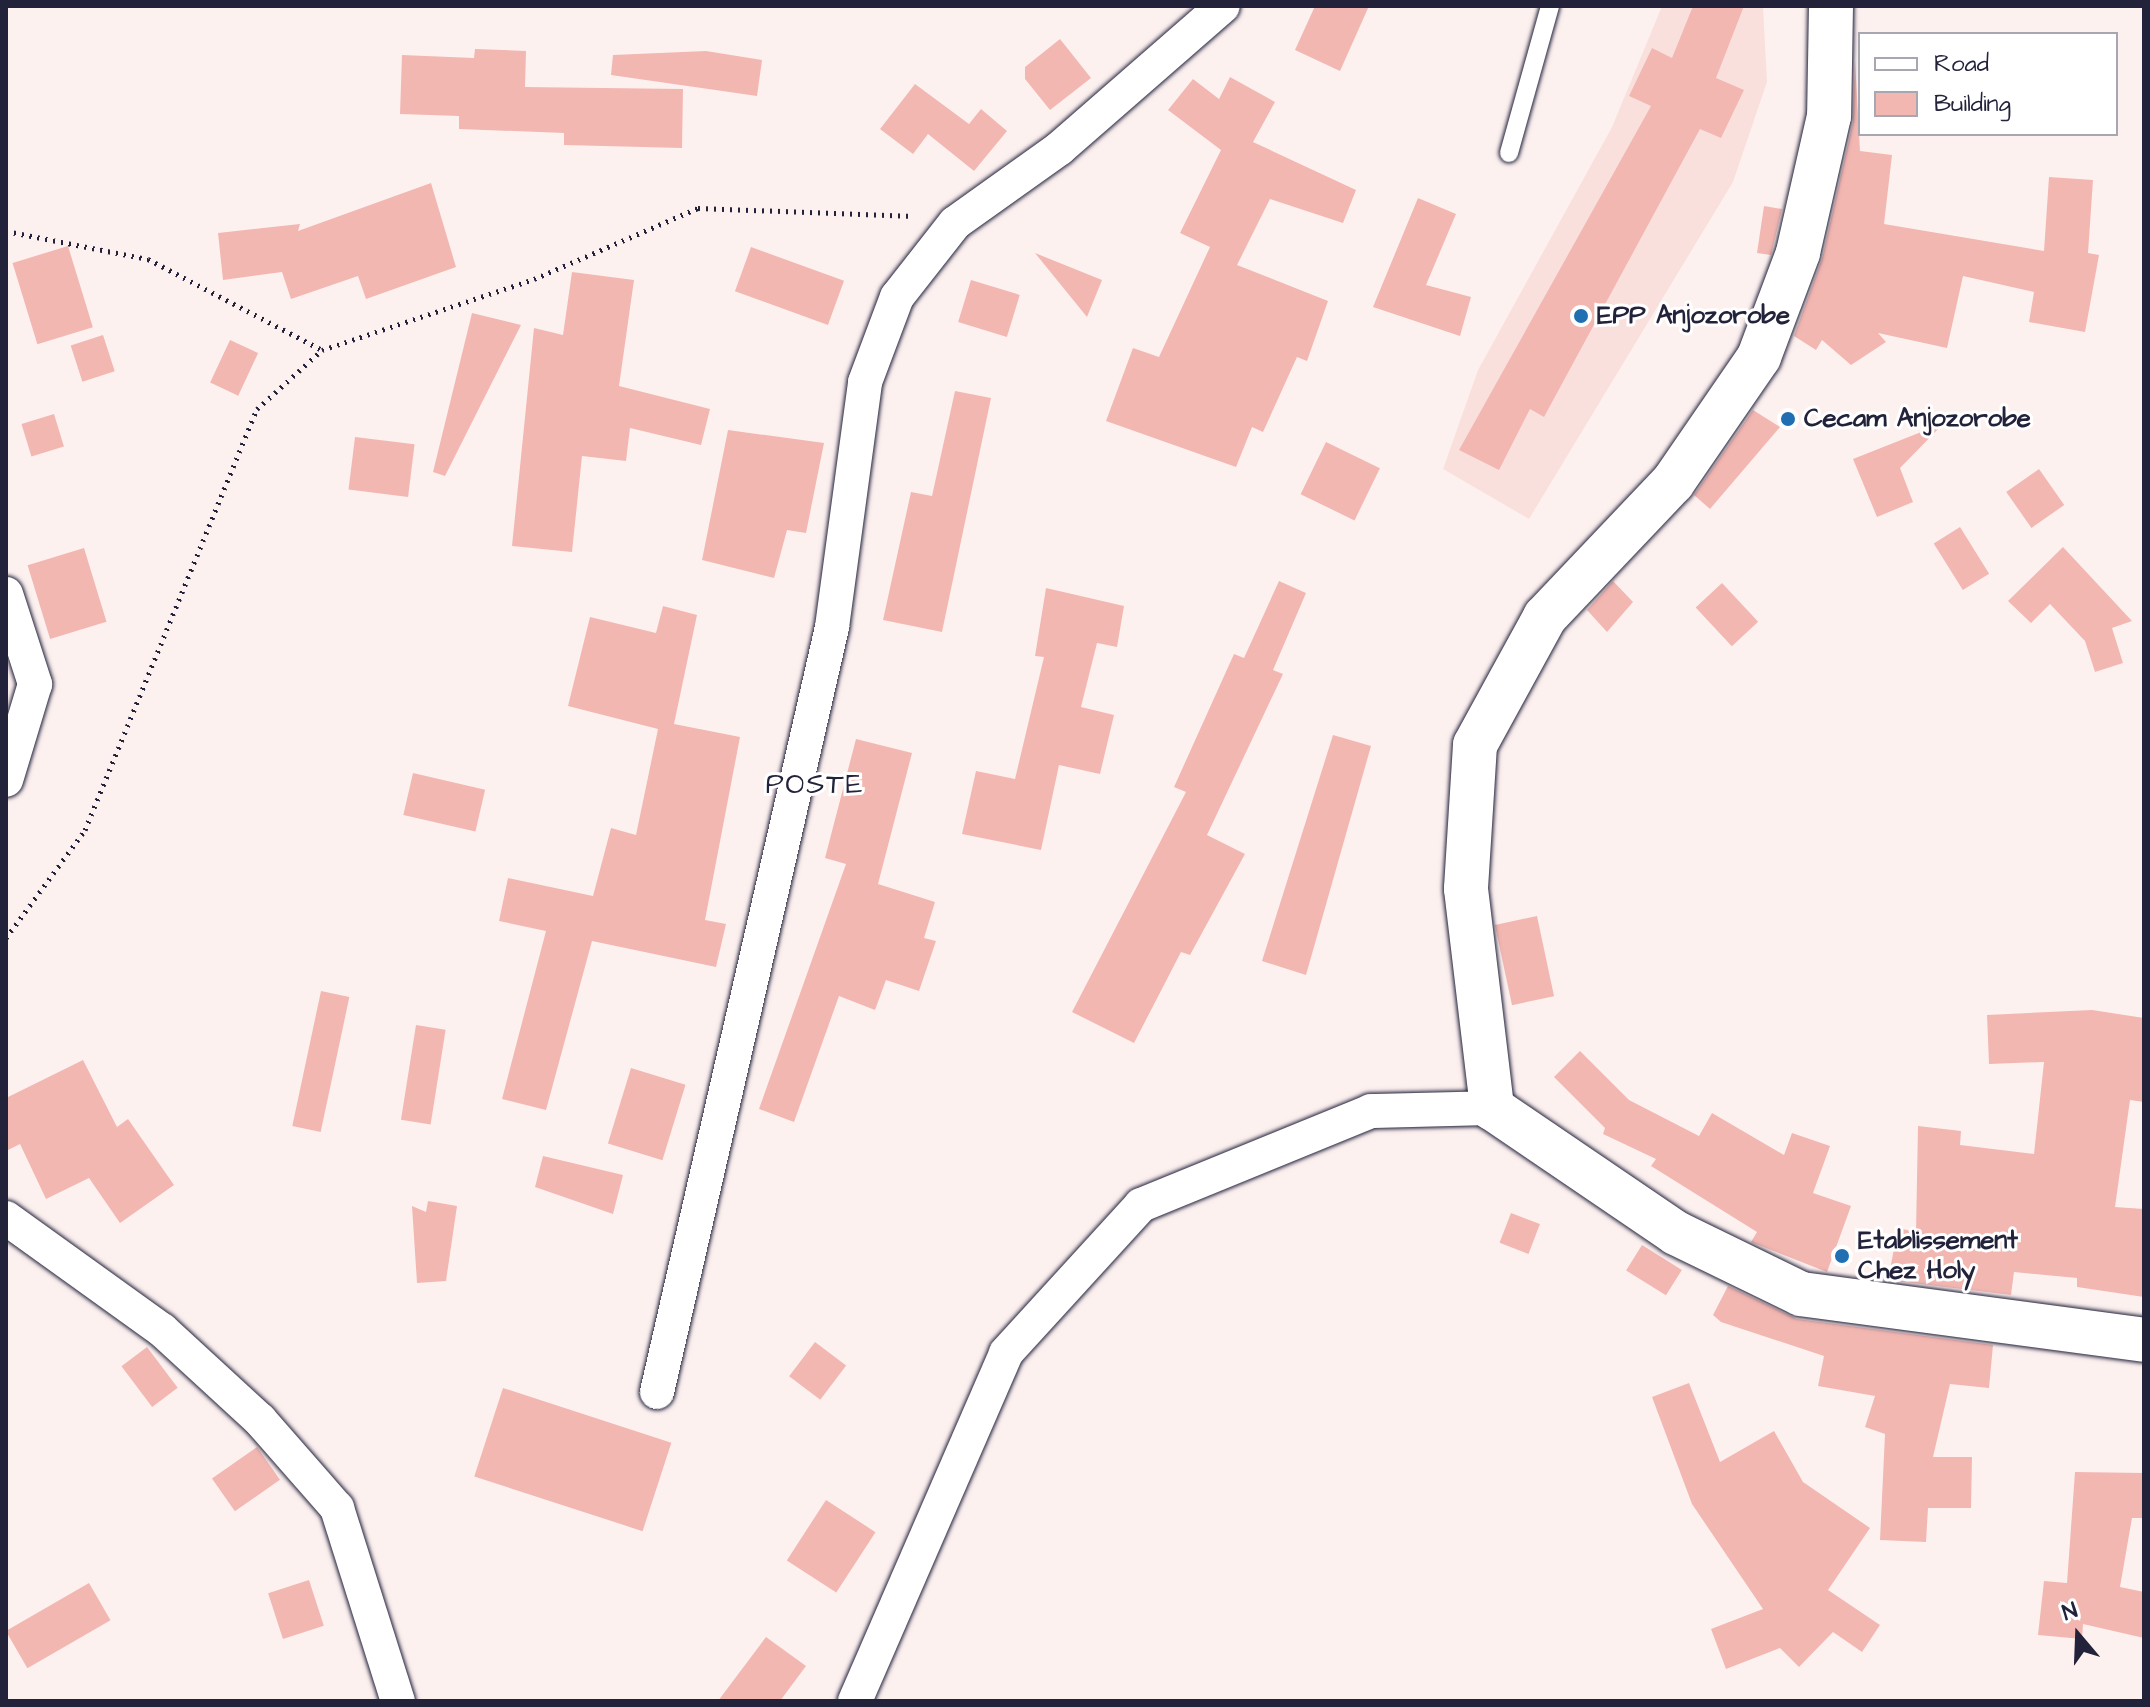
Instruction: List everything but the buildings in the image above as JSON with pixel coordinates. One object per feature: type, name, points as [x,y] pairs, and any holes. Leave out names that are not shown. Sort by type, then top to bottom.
[{"type":"main road","points":[[1831,6],[1829,116],[1798,253],[1759,357],[1673,482],[1545,617],[1475,745],[1466,889],[1492,1108],[1676,1233],[1801,1294],[2144,1340]]},
{"type":"street","points":[[657,1392],[832,627],[865,382],[897,297],[955,223],[1060,148],[1223,6]]},
{"type":"street","points":[[6,594],[35,684],[6,780]]},
{"type":"street","points":[[855,1701],[1006,1353],[1141,1205],[1371,1111],[1492,1108]]},
{"type":"street","points":[[6,1218],[162,1330],[260,1420],[337,1508],[398,1701]]},
{"type":"lane","points":[[1509,153],[1550,6]]},
{"type":"path","points":[[6,938],[85,830],[257,409],[322,350],[534,279],[698,208],[871,210],[955,223]]},
{"type":"path","points":[[6,231],[148,259],[322,350]]},
{"type":"shaded area","name":"EPP Anjozorobe","points":[[1662,6],[1763,6],[1767,82],[1733,182],[1529,519],[1443,469],[1478,370],[1612,127]]},
{"type":"place","name":"EPP Anjozorobe","points":[[1581,316]]},
{"type":"place","name":"Cecam Anjozorobe","points":[[1788,419]]},
{"type":"place","name":"Etablissement Chez Holy","points":[[1842,1256]]},
{"type":"district","name":"POSTE","points":[[815,785]]}]
